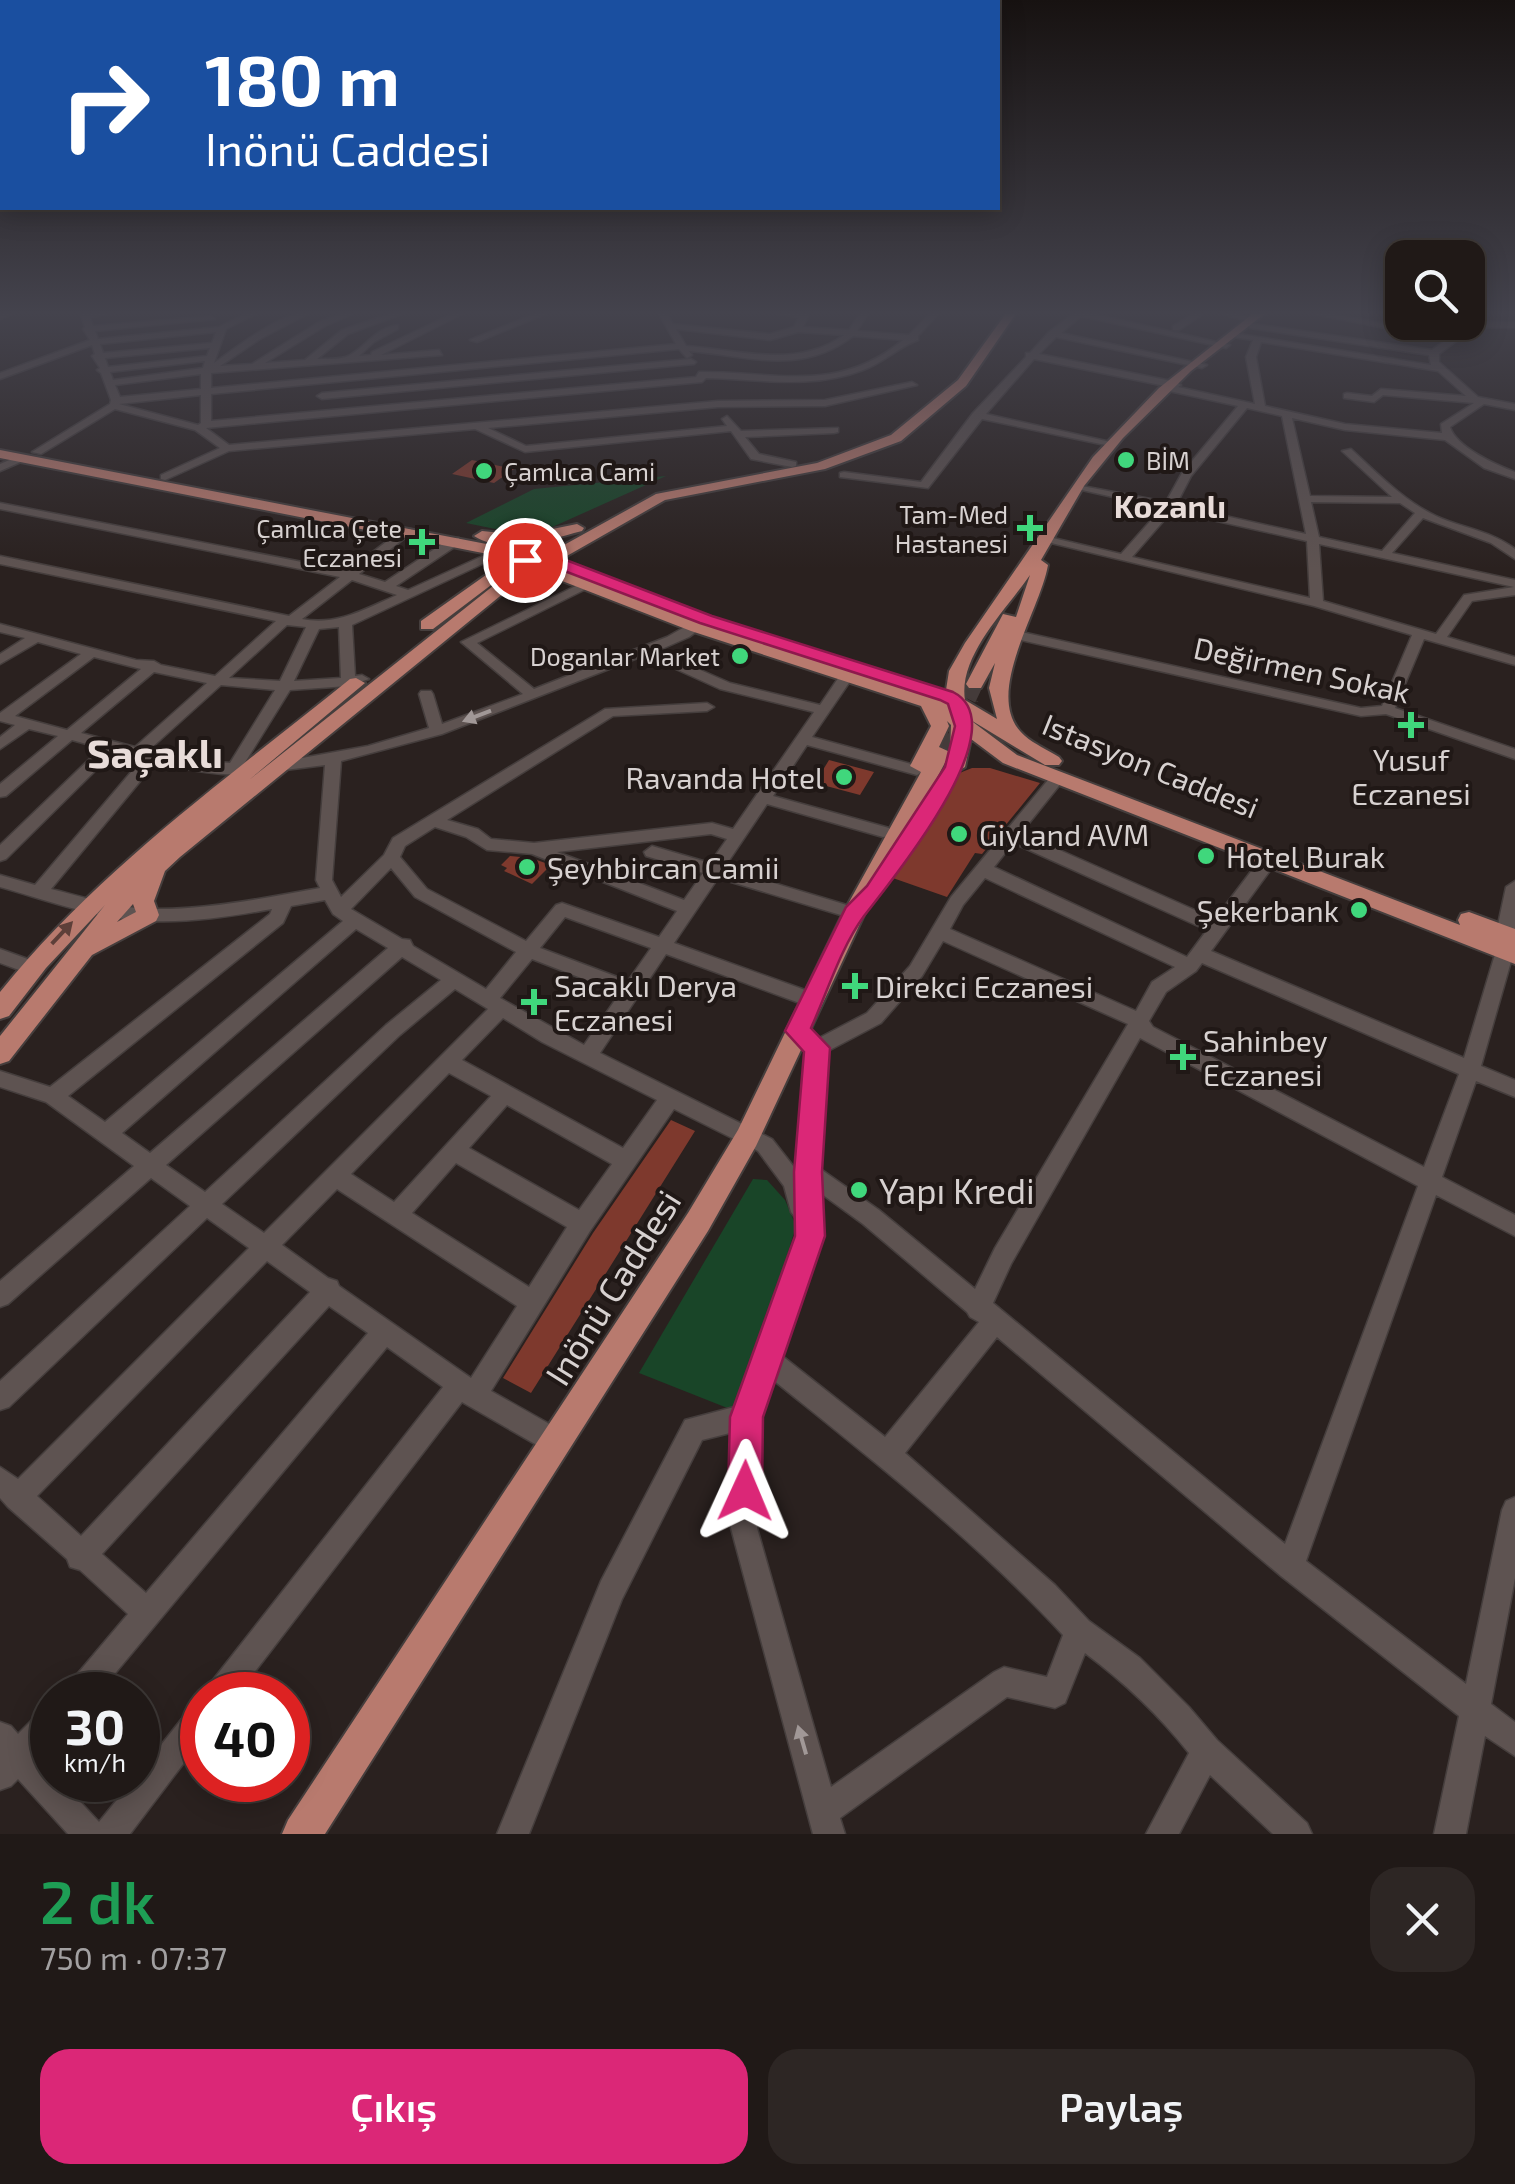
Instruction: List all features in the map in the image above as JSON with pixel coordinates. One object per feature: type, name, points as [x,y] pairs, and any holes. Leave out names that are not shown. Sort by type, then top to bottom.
[{"type":"main road","points":[[0,1054],[72,959],[116,907],[160,864],[577,528],[655,490],[792,464],[852,447],[899,422],[927,398]]},
{"type":"main road","points":[[0,1009],[30,967],[143,854],[468,592],[570,546],[661,497],[820,466],[896,438],[944,398]]},
{"type":"main road","points":[[975,684],[1035,567],[1055,518],[1111,445],[1162,398]]},
{"type":"main road","points":[[915,685],[938,683],[956,674],[1053,542],[1086,488],[1163,398]]},
{"type":"main road","points":[[0,443],[481,536],[523,540],[577,528]]},
{"type":"main road","points":[[0,454],[537,560]]},
{"type":"main road","points":[[481,536],[702,623],[929,702],[964,726],[1058,777],[1510,944]]},
{"type":"main road","points":[[570,546],[565,556],[579,577]]},
{"type":"main road","points":[[1014,750],[996,698],[1000,668],[1036,595],[1035,567]]},
{"type":"main road","points":[[496,591],[539,578],[579,577],[702,623]]},
{"type":"main road","name":"Istasyon Caddesi","points":[[702,623],[915,685],[956,701],[993,724],[1014,750],[1030,751],[1510,944]]},
{"type":"main road","points":[[956,674],[956,701],[964,726]]},
{"type":"main road","points":[[929,702],[940,726],[938,764]]},
{"type":"main road","points":[[854,912],[856,880],[883,832],[964,726]]},
{"type":"main road","points":[[938,764],[1014,750]]},
{"type":"main road","name":"Inönü Caddesi","points":[[302,1834],[558,1442],[807,1040],[812,1000],[854,912],[938,764]]},
{"type":"main road","points":[[72,959],[148,915],[144,901],[160,864]]},
{"type":"street","points":[[113,398],[115,403]]},
{"type":"street","points":[[36,452],[115,403],[152,398]]},
{"type":"street","points":[[204,398],[203,426],[227,448]]},
{"type":"street","points":[[323,398],[331,415]]},
{"type":"street","points":[[453,398],[458,429]]},
{"type":"street","points":[[115,403],[203,426],[505,398]]},
{"type":"street","points":[[536,398],[543,420]]},
{"type":"street","points":[[619,398],[642,437]]},
{"type":"street","points":[[714,398],[755,456],[792,464]]},
{"type":"street","points":[[165,477],[227,448],[718,404],[825,403],[851,398]]},
{"type":"street","points":[[844,475],[924,486],[992,398]]},
{"type":"street","points":[[1221,398],[1261,404]]},
{"type":"street","points":[[1232,398],[1345,427],[1448,437],[1488,466],[1515,476]]},
{"type":"street","points":[[1260,398],[1261,404]]},
{"type":"street","points":[[1447,398],[1515,406]]},
{"type":"street","points":[[1448,437],[1445,426],[1480,402],[1473,398]]},
{"type":"street","points":[[1126,556],[1170,507],[1186,475],[1245,404]]},
{"type":"street","points":[[1286,413],[1313,537],[1316,603]]},
{"type":"street","points":[[977,415],[1111,445]]},
{"type":"street","points":[[479,427],[525,449],[736,431],[834,430]]},
{"type":"street","points":[[1347,451],[1399,500]]},
{"type":"street","points":[[745,473],[755,456]]},
{"type":"street","points":[[0,468],[18,459]]},
{"type":"street","points":[[1086,488],[1386,553],[1515,587]]},
{"type":"street","points":[[1305,500],[1413,503],[1421,512],[1503,543],[1515,556]]},
{"type":"street","points":[[0,506],[350,576],[410,594]]},
{"type":"street","points":[[1386,553],[1421,512]]},
{"type":"street","points":[[38,892],[147,752],[218,681],[286,622],[407,532]]},
{"type":"street","points":[[390,585],[454,541]]},
{"type":"street","points":[[1053,542],[1316,603],[1515,661]]},
{"type":"street","points":[[0,560],[314,625],[345,623],[502,552]]},
{"type":"street","points":[[533,695],[468,642],[579,577]]},
{"type":"street","points":[[1440,639],[1468,598],[1515,587]]},
{"type":"street","points":[[0,628],[218,681],[284,690],[355,680],[345,623]]},
{"type":"street","points":[[285,765],[332,761],[437,731],[644,650],[702,623]]},
{"type":"street","points":[[2,718],[243,770],[314,625]]},
{"type":"street","points":[[1387,710],[1420,633]]},
{"type":"street","name":"Değirmen Sokak","points":[[1017,635],[1361,712],[1387,710],[1515,754]]},
{"type":"street","points":[[0,660],[36,637]]},
{"type":"street","points":[[2,718],[94,650]]},
{"type":"street","points":[[644,650],[725,686],[822,710]]},
{"type":"street","points":[[0,792],[154,665]]},
{"type":"street","points":[[586,1056],[848,674]]},
{"type":"street","points":[[426,694],[437,731]]},
{"type":"street","points":[[106,1133],[341,908],[390,858],[399,842],[610,712],[707,707]]},
{"type":"street","points":[[0,744],[27,723]]},
{"type":"street","points":[[802,740],[938,764]]},
{"type":"street","points":[[0,854],[114,744]]},
{"type":"street","points":[[332,761],[324,880],[341,908]]},
{"type":"street","points":[[1058,777],[948,915],[942,932],[916,971],[874,1018],[807,1040],[810,1236],[747,1417],[744,1528],[827,1823],[1004,1682],[1055,1692],[1080,1632]]},
{"type":"street","points":[[762,798],[883,832]]},
{"type":"street","points":[[432,820],[472,834],[487,844],[534,849],[712,828],[736,836]]},
{"type":"street","points":[[1012,836],[1218,928]]},
{"type":"street","points":[[534,849],[687,908]]},
{"type":"street","points":[[652,852],[688,866],[714,868],[854,912]]},
{"type":"street","points":[[887,1455],[986,1315],[1003,1256],[1158,987],[1194,960],[1272,857]]},
{"type":"street","points":[[390,858],[421,893],[527,950],[631,990]]},
{"type":"street","points":[[982,869],[1194,960],[1515,1089]]},
{"type":"street","points":[[0,880],[88,905],[148,915],[285,901],[341,908],[494,1005],[586,1056],[765,1144],[793,1182],[810,1236]]},
{"type":"street","points":[[1291,1566],[1470,1070],[1510,944],[1515,887]]},
{"type":"street","points":[[53,1096],[277,918],[285,901]]},
{"type":"street","points":[[148,1614],[80,1557],[9,1489],[270,1246],[448,1062],[494,1005],[527,950],[562,909],[812,1000]]},
{"type":"street","points":[[942,932],[1138,1020],[1146,1032],[1515,1226]]},
{"type":"street","points":[[0,1296],[404,945]]},
{"type":"street","points":[[0,956],[30,967]]},
{"type":"street","points":[[0,1398],[393,1030],[453,980]]},
{"type":"street","points":[[448,1062],[624,1160]]},
{"type":"street","points":[[0,1080],[53,1096],[270,1246],[467,1390],[558,1442]]},
{"type":"street","points":[[396,1215],[505,1094]]},
{"type":"street","points":[[237,1672],[467,1390],[670,1099]]},
{"type":"street","points":[[453,1150],[582,1224]]},
{"type":"street","points":[[808,1172],[871,1217],[1291,1566],[1515,1741]]},
{"type":"street","points":[[337,1177],[532,1302]]},
{"type":"street","points":[[80,1557],[328,1289]]},
{"type":"street","points":[[98,1672],[386,1330]]},
{"type":"street","points":[[769,1361],[887,1455],[1045,1595],[1080,1632],[1130,1668],[1180,1716],[1206,1751],[1293,1833]]},
{"type":"street","points":[[513,1834],[611,1591],[694,1429],[747,1417]]},
{"type":"street","points":[[1450,1834],[1472,1706],[1515,1510]]},
{"type":"street","points":[[30,1737],[6,1756],[89,1834]]},
{"type":"street","points":[[110,1834],[180,1744]]},
{"type":"street","points":[[1162,1834],[1206,1751]]},
{"type":"green space","points":[[666,476],[539,533],[525,535],[466,523],[534,489]]},
{"type":"green space","points":[[753,1179],[767,1180],[785,1200],[796,1226],[740,1413],[639,1373]]},
{"type":"building","name":"Çamlıca Cami","points":[[472,460],[514,469],[494,483],[452,474]]},
{"type":"building","name":"Ravanda Hotel","points":[[829,760],[874,772],[860,795],[815,783]]},
{"type":"building","name":"Giyland AVM","points":[[972,768],[990,768],[1040,783],[982,854],[975,853],[947,897],[890,877],[952,776]]},
{"type":"building","name":"Şeyhbircan Camii","points":[[510,856],[551,865],[532,884],[504,871],[507,868],[501,865]]},
{"type":"building","points":[[671,1120],[695,1131],[531,1393],[503,1378],[593,1233]]},
{"type":"tunnel","points":[[968,699],[975,684]]},
{"type":"tunnel","points":[[941,753],[968,699]]},
{"type":"place","name":"BİM","points":[[1126,460]]},
{"type":"place","name":"Çamlıca Cami","points":[[484,471]]},
{"type":"place","name":"Tam-Med Hastanesi","points":[[1030,528]]},
{"type":"place","name":"Çamlıca Çete Eczanesi","points":[[422,542]]},
{"type":"place","name":"Doganlar Market","points":[[740,656]]},
{"type":"place","name":"Yusuf Eczanesi","points":[[1411,725]]},
{"type":"place","name":"Ravanda Hotel","points":[[844,777]]},
{"type":"place","name":"Giyland AVM","points":[[959,834]]},
{"type":"place","name":"Hotel Burak","points":[[1206,856]]},
{"type":"place","name":"Şeyhbircan Camii","points":[[527,867]]},
{"type":"place","name":"Şekerbank","points":[[1359,910]]},
{"type":"place","name":"Direkci Eczanesi","points":[[855,986]]},
{"type":"place","name":"Sacaklı Derya Eczanesi","points":[[534,1002]]},
{"type":"place","name":"Sahinbey Eczanesi","points":[[1183,1057]]},
{"type":"place","name":"Yapı Kredi","points":[[859,1190]]},
{"type":"district","name":"Kozanlı","points":[[1170,505]]},
{"type":"district","name":"Saçaklı","points":[[155,752]]},
{"type":"route","points":[[525,560],[535,554],[706,620],[946,696],[956,701],[964,726],[962,750],[955,767],[942,781],[875,892],[854,912],[797,1031],[817,1048],[808,1172],[810,1236],[747,1417],[745,1491]]}]
